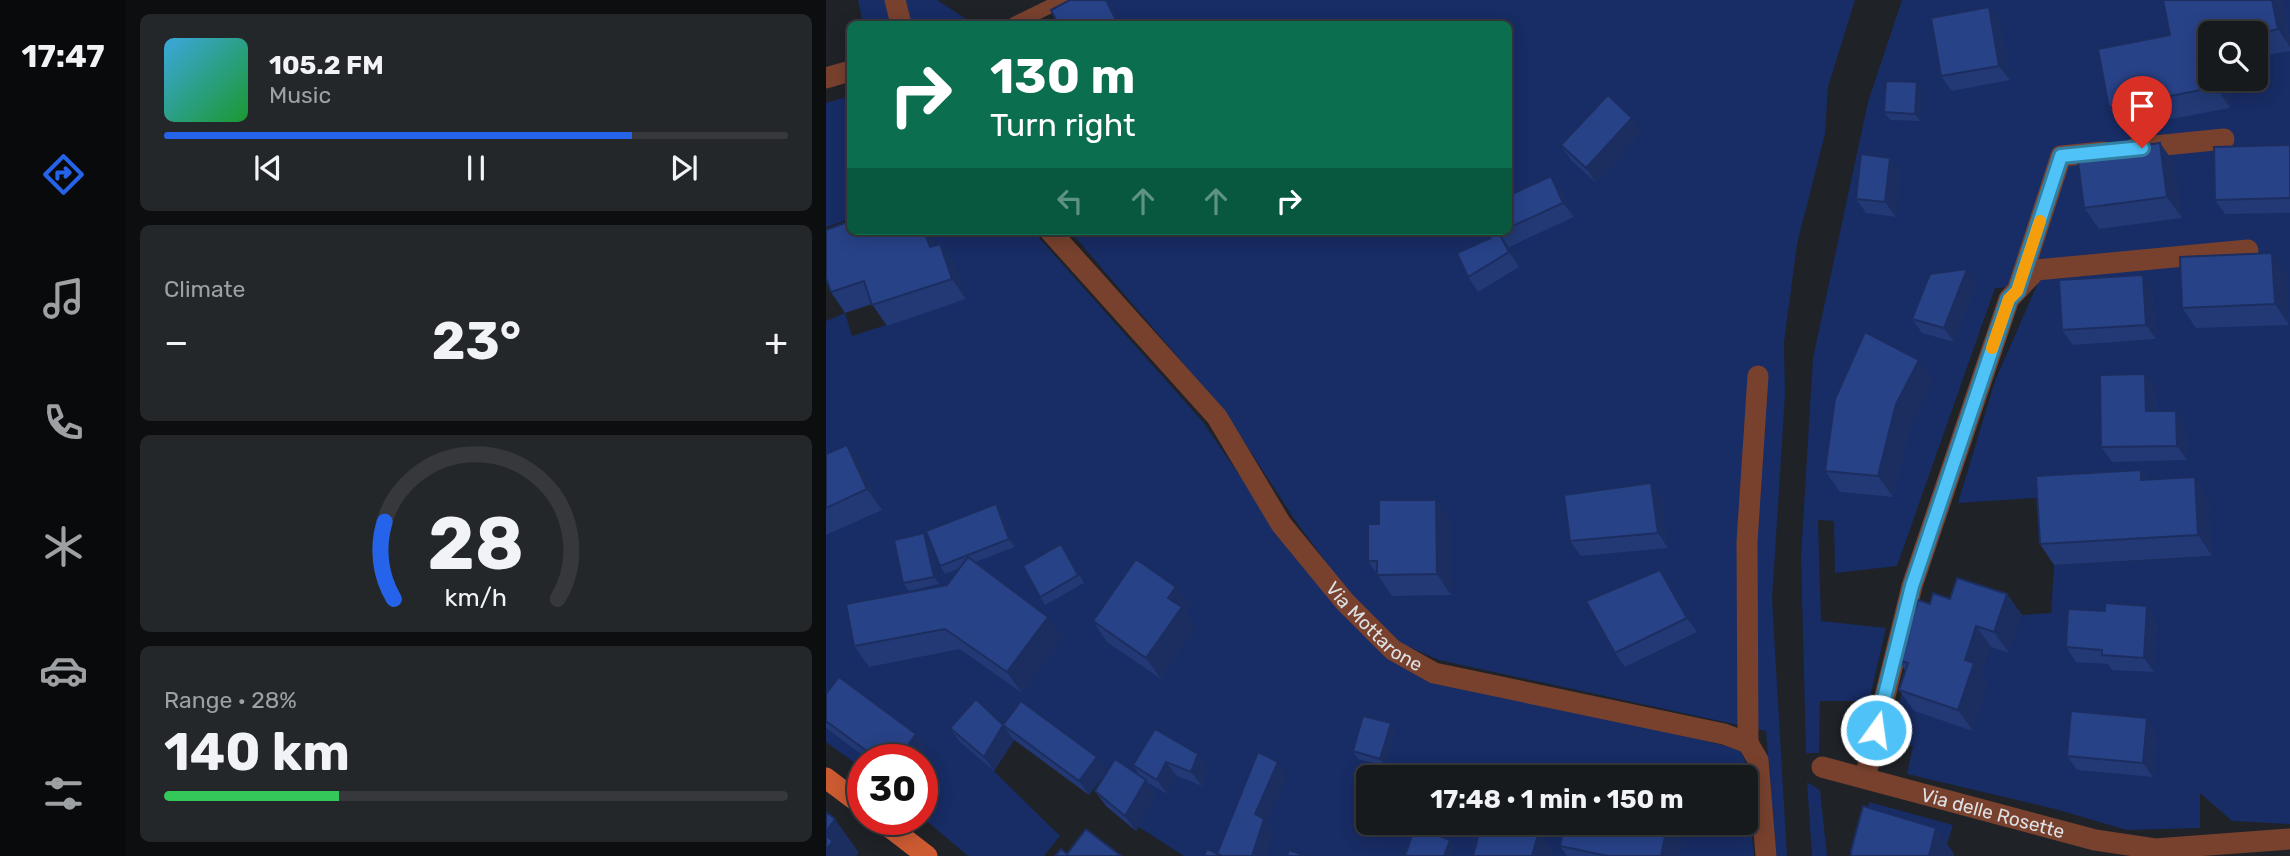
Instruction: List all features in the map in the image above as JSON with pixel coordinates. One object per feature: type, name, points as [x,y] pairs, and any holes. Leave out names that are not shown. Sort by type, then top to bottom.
[{"type":"main road","points":[[826,778],[847,794]]},
{"type":"main road","points":[[892,835],[907,856]]},
{"type":"main road","points":[[900,835],[927,856]]},
{"type":"street","points":[[895,0],[900,21]]},
{"type":"street","points":[[826,78],[847,72]]},
{"type":"street","points":[[2017,291],[2061,156],[2224,139]]},
{"type":"street","name":"Via Mottarone","points":[[1054,235],[1217,417],[1281,523],[1345,602],[1392,650],[1434,673],[1724,734],[1748,743]]},
{"type":"street","points":[[1865,778],[1912,586],[2009,299],[2036,270],[2248,250]]},
{"type":"street","points":[[1758,376],[1747,542],[1748,743],[1758,760],[1766,856]]},
{"type":"street","name":"Via delle Rosette","points":[[1822,767],[2128,850],[2290,839]]},
{"type":"lane","points":[[1020,21],[1063,0]]},
{"type":"shaded area","points":[[858,0],[937,0],[969,21],[862,21]]},
{"type":"shaded area","points":[[1110,0],[1855,0],[1828,87],[1825,134],[1797,244],[1784,343],[1785,395],[1772,599],[1787,856],[1776,856],[1766,731],[1439,660],[1400,643],[1352,598],[1295,520],[1224,411],[1073,235],[1512,235],[1512,21],[1066,21]]},
{"type":"shaded area","points":[[1902,0],[2290,0],[2290,824],[2232,821],[2200,793],[2200,828],[2127,830],[2055,809],[1907,774],[1913,746],[1889,740],[1906,678],[1980,681],[1991,647],[2009,652],[2022,615],[2051,613],[2054,565],[2212,556],[2050,497],[1958,503],[1995,381],[2037,285],[1995,288],[1897,566],[1835,573],[1834,521],[1818,520],[1821,621],[1886,628],[1869,701],[1820,701],[1819,753],[1806,753],[1801,556],[1813,358],[1868,102]]},
{"type":"shaded area","points":[[847,97],[847,220],[826,227],[826,103]]},
{"type":"shaded area","points":[[932,235],[1037,235],[1203,422],[1276,529],[1386,655],[1740,750],[1745,760],[1745,765],[1356,765],[1356,835],[1752,835],[1754,856],[1452,856],[1454,848],[1413,856],[1184,856],[1120,815],[1133,788],[1031,715],[994,771],[1060,836],[1044,856],[968,856],[938,831],[938,744],[847,744],[847,757],[826,742],[826,321],[845,313],[852,336],[966,299],[955,265],[944,268]]},
{"type":"shaded area","points":[[1807,782],[1820,790],[1827,856],[1812,856]]},
{"type":"shaded area","points":[[1869,802],[1953,825],[1945,851],[1861,856]]},
{"type":"building","points":[[1070,0],[1106,0],[1116,21],[1056,21],[1051,10]]},
{"type":"building","points":[[2163,0],[2272,0],[2278,29],[2268,31],[2268,21],[2198,21],[2198,91],[2109,108],[2098,49],[2170,35]]},
{"type":"building","points":[[1989,7],[1999,66],[1941,76],[1931,18]]},
{"type":"building","points":[[1886,81],[1917,82],[1915,114],[1884,112]]},
{"type":"building","points":[[1608,95],[1632,118],[1586,168],[1561,145]]},
{"type":"building","points":[[2160,143],[2167,197],[2084,208],[2077,155]]},
{"type":"building","points":[[2290,145],[2290,198],[2215,200],[2214,147]]},
{"type":"building","points":[[1861,154],[1890,158],[1885,202],[1856,199]]},
{"type":"building","points":[[1551,176],[1563,203],[1512,226],[1512,194]]},
{"type":"building","points":[[847,222],[847,235],[926,235],[930,247],[940,244],[952,279],[872,305],[864,281],[831,292],[826,278],[826,230]]},
{"type":"building","points":[[1490,235],[1500,235],[1509,252],[1468,277],[1457,253],[1491,238]]},
{"type":"building","points":[[2272,253],[2275,304],[2182,308],[2180,257]]},
{"type":"building","points":[[1967,269],[1944,328],[1912,319],[1930,274]]},
{"type":"building","points":[[2143,275],[2146,325],[2062,330],[2059,280]]},
{"type":"building","points":[[1865,332],[1919,360],[1896,404],[1878,476],[1825,471],[1835,399]]},
{"type":"building","points":[[2145,374],[2146,411],[2176,411],[2177,446],[2101,447],[2100,375]]},
{"type":"building","points":[[847,445],[867,489],[826,508],[826,454]]},
{"type":"building","points":[[2141,470],[2141,480],[2195,477],[2198,535],[2040,544],[2036,476]]},
{"type":"building","points":[[1651,483],[1658,533],[1570,541],[1564,495]]},
{"type":"building","points":[[1379,500],[1436,500],[1437,574],[1377,575],[1377,561],[1368,561],[1368,524],[1379,524]]},
{"type":"building","points":[[996,504],[1009,539],[940,566],[926,531]]},
{"type":"building","points":[[924,533],[934,577],[903,583],[894,540]]},
{"type":"building","points":[[1061,544],[1078,575],[1040,597],[1023,566]]},
{"type":"building","points":[[968,557],[1048,617],[1007,672],[945,629],[854,646],[846,604],[947,585]]},
{"type":"building","points":[[1136,559],[1176,587],[1168,598],[1182,607],[1146,658],[1093,621]]},
{"type":"building","points":[[1660,570],[1687,618],[1615,653],[1586,601]]},
{"type":"building","points":[[1957,578],[2007,594],[1994,632],[1976,626],[1965,660],[1974,663],[1958,710],[1899,690],[1908,663],[1898,660],[1918,600],[1930,604],[1933,593],[1950,599]]},
{"type":"building","points":[[2105,603],[2147,606],[2144,658],[2102,655],[2102,650],[2066,647],[2068,609],[2105,611]]},
{"type":"building","points":[[839,677],[916,734],[909,744],[857,744],[826,721],[826,694]]},
{"type":"building","points":[[976,699],[1003,725],[984,757],[950,728]]},
{"type":"building","points":[[1021,701],[1097,757],[1079,781],[1003,725]]},
{"type":"building","points":[[2071,711],[2147,718],[2143,763],[2067,756]]},
{"type":"building","points":[[1363,716],[1391,723],[1380,759],[1353,751]]},
{"type":"building","points":[[1155,729],[1198,754],[1191,772],[1166,762],[1157,780],[1133,765]]},
{"type":"building","points":[[1258,752],[1278,762],[1255,814],[1264,819],[1252,856],[1222,856],[1217,854]]},
{"type":"building","points":[[1115,759],[1146,780],[1125,816],[1095,791]]},
{"type":"building","points":[[1863,806],[1936,828],[1929,856],[1851,856]]},
{"type":"building","points":[[826,812],[835,819],[826,832]]},
{"type":"building","points":[[1086,829],[1121,856],[1055,856],[1061,849],[1067,854]]},
{"type":"building","points":[[1412,835],[1437,835],[1450,840],[1444,856],[1405,856]]},
{"type":"building","points":[[1479,835],[1538,835],[1532,856],[1473,856]]},
{"type":"building","points":[[1562,835],[1665,835],[1661,856],[1608,856],[1560,846]]},
{"type":"building","points":[[826,836],[833,841],[826,850]]},
{"type":"building","points":[[1207,849],[1222,856],[1204,856]]},
{"type":"building","points":[[1289,850],[1306,856],[1287,856]]},
{"type":"slow traffic","points":[[1992,348],[2009,299],[2017,291],[2040,221]]},
{"type":"route","points":[[1876,730],[1912,586],[1945,483],[2009,299],[2017,291],[2061,156],[2142,148]]}]
